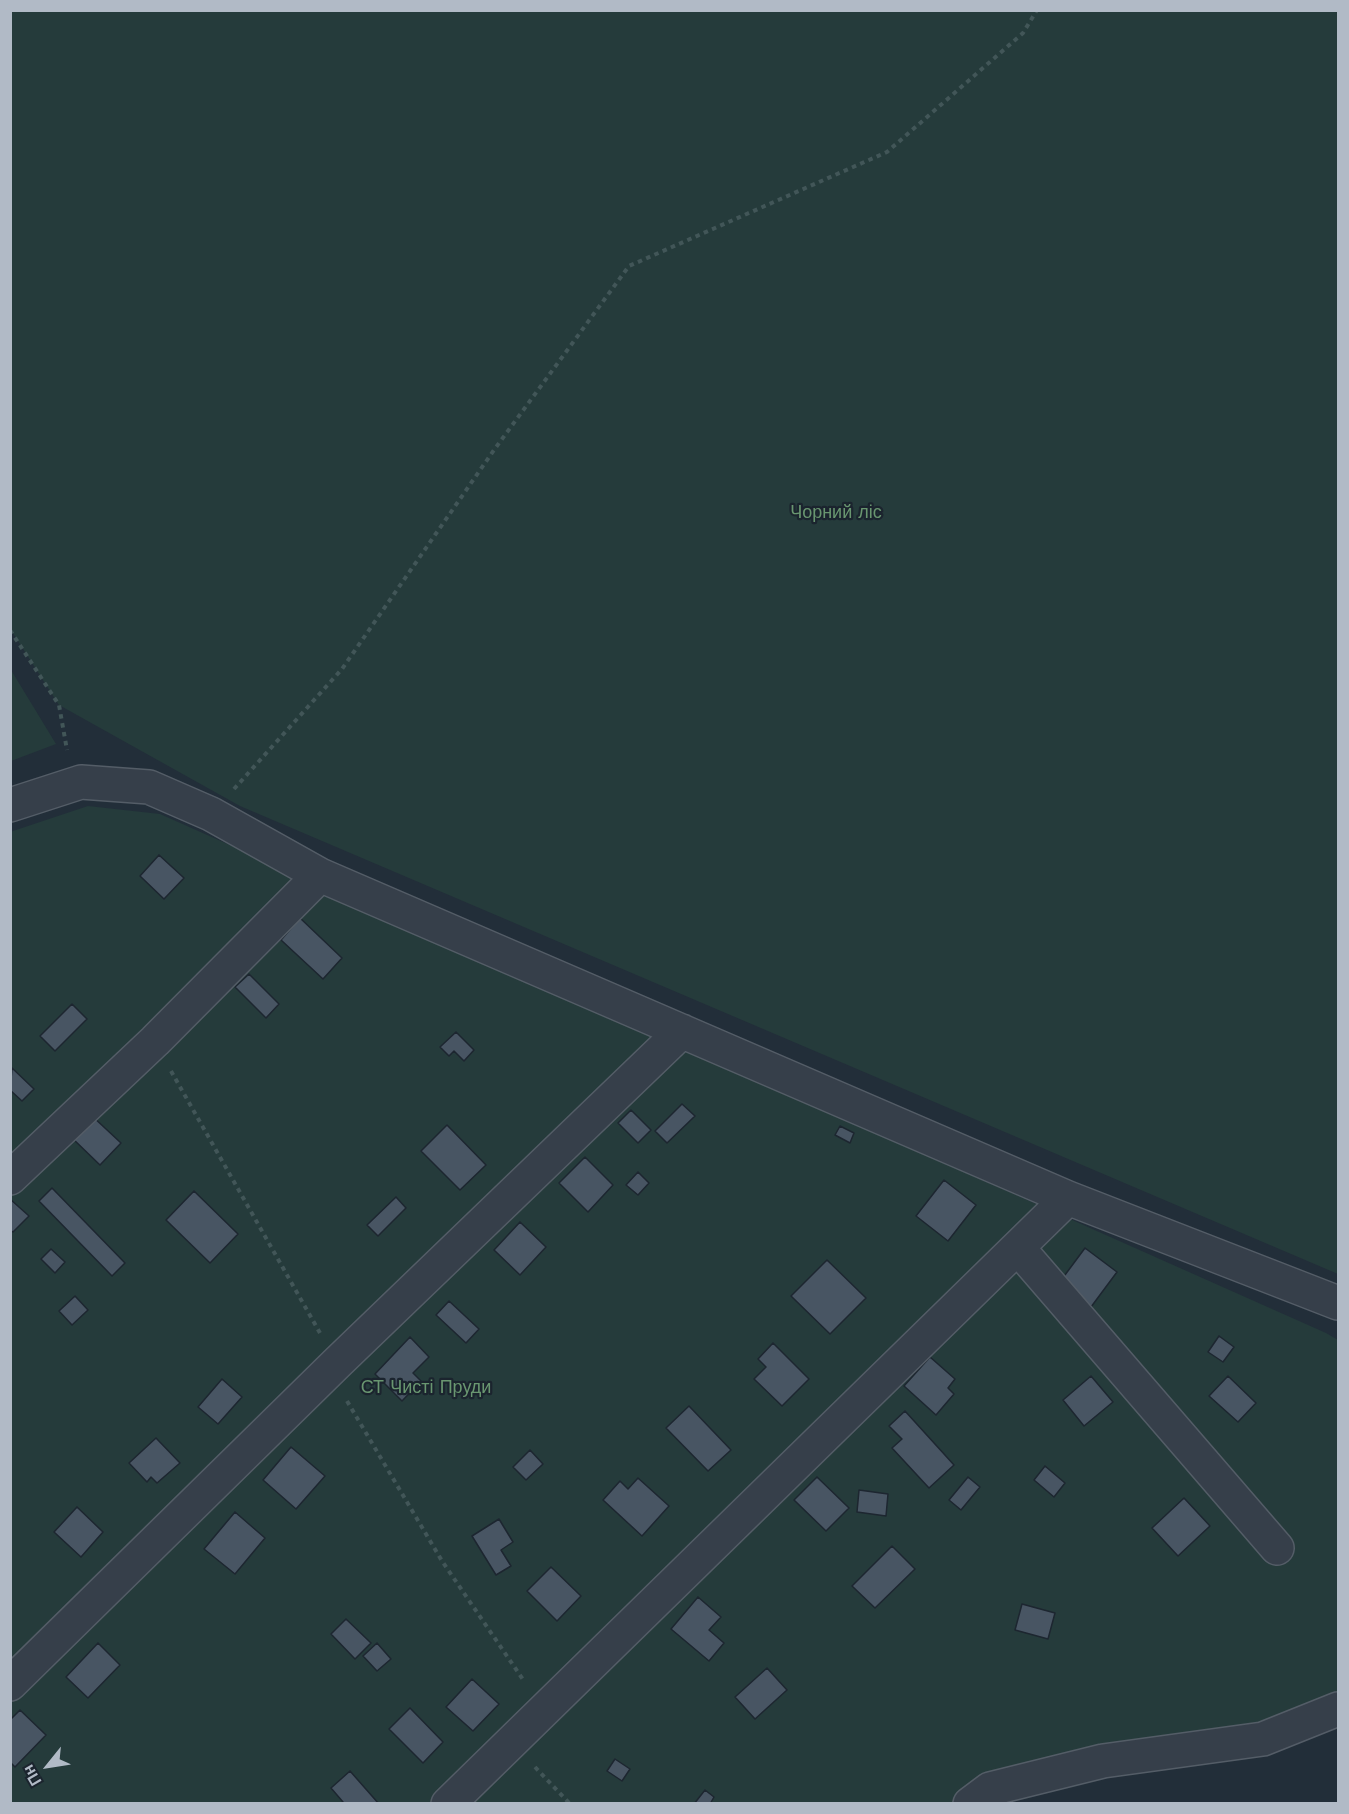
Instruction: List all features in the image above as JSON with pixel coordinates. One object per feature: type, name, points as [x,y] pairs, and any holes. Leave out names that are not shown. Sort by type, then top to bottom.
[{"type":"street","points":[[10,805],[81,782],[149,787],[211,814],[320,875],[1068,1198],[1338,1303]]},
{"type":"street","points":[[10,1178],[155,1041],[320,875]]},
{"type":"street","points":[[10,1684],[337,1363],[682,1031]]},
{"type":"street","points":[[448,1803],[1068,1198]]},
{"type":"street","points":[[1018,1248],[1277,1548]]},
{"type":"street","points":[[970,1803],[990,1789],[1103,1761],[1263,1739],[1338,1709]]},
{"type":"path","points":[[211,814],[342,669],[494,450],[629,267],[887,152],[1023,33],[1037,10]]},
{"type":"path","points":[[10,630],[59,705],[73,785]]},
{"type":"path","points":[[512,1743],[570,1803]]},
{"type":"green space","name":"Чорний ліс","points":[[11,10],[1338,11],[1338,1274],[240,806],[59,705],[11,630]]},
{"type":"green space","points":[[11,670],[56,744],[10,761]]},
{"type":"green space","name":"СТ Чисті Пруди","points":[[88,806],[160,814],[1338,1340],[1338,1709],[970,1803],[11,1803],[10,832]]},
{"type":"building","points":[[159,855],[184,878],[164,899],[140,876]]},
{"type":"building","points":[[300,918],[342,958],[323,979],[281,940]]},
{"type":"building","points":[[249,974],[279,1004],[266,1018],[235,987]]},
{"type":"building","points":[[72,1004],[87,1019],[55,1051],[40,1036]]},
{"type":"building","points":[[456,1032],[474,1050],[464,1061],[454,1051],[449,1056],[440,1047]]},
{"type":"building","points":[[12,1068],[34,1089],[22,1101],[10,1090]]},
{"type":"building","points":[[682,1104],[695,1116],[667,1143],[655,1131]]},
{"type":"building","points":[[631,1110],[651,1130],[638,1143],[618,1123]]},
{"type":"building","points":[[91,1115],[121,1143],[100,1165],[70,1136]]},
{"type":"building","points":[[447,1125],[486,1165],[460,1190],[421,1151]]},
{"type":"building","points":[[840,1126],[854,1133],[850,1143],[835,1135]]},
{"type":"building","points":[[585,1157],[613,1185],[588,1212],[559,1183]]},
{"type":"building","points":[[638,1172],[649,1183],[638,1195],[626,1185]]},
{"type":"building","points":[[944,1180],[976,1205],[948,1241],[916,1216]]},
{"type":"building","points":[[52,1188],[125,1263],[112,1276],[39,1201]]},
{"type":"building","points":[[194,1191],[238,1234],[210,1263],[166,1220]]},
{"type":"building","points":[[396,1197],[406,1208],[378,1236],[367,1225]]},
{"type":"building","points":[[10,1199],[29,1216],[13,1232],[10,1230]]},
{"type":"building","points":[[520,1222],[546,1247],[520,1275],[494,1250]]},
{"type":"building","points":[[1085,1248],[1117,1272],[1091,1307],[1059,1283]]},
{"type":"building","points":[[51,1249],[65,1262],[55,1273],[41,1259]]},
{"type":"building","points":[[827,1260],[866,1298],[830,1334],[791,1296]]},
{"type":"building","points":[[75,1296],[88,1310],[72,1325],[59,1311]]},
{"type":"building","points":[[449,1301],[479,1329],[466,1343],[436,1315]]},
{"type":"building","points":[[1219,1336],[1234,1347],[1223,1362],[1208,1352]]},
{"type":"building","points":[[410,1337],[429,1357],[413,1373],[421,1381],[402,1401],[375,1374]]},
{"type":"building","points":[[773,1343],[809,1379],[782,1406],[754,1379],[766,1367],[758,1359]]},
{"type":"building","points":[[930,1357],[955,1379],[948,1388],[954,1394],[936,1415],[904,1386]]},
{"type":"building","points":[[1091,1376],[1113,1402],[1084,1426],[1063,1400]]},
{"type":"building","points":[[1228,1376],[1256,1403],[1238,1422],[1209,1396]]},
{"type":"building","points":[[222,1379],[242,1397],[218,1424],[198,1407]]},
{"type":"building","points":[[689,1406],[731,1450],[708,1471],[666,1428]]},
{"type":"building","points":[[905,1411],[954,1465],[929,1488],[892,1448],[902,1439],[889,1426]]},
{"type":"building","points":[[156,1438],[180,1463],[157,1483],[151,1477],[147,1482],[129,1463]]},
{"type":"building","points":[[291,1447],[325,1476],[296,1509],[263,1480]]},
{"type":"building","points":[[530,1450],[543,1464],[526,1480],[513,1467]]},
{"type":"building","points":[[1045,1466],[1065,1483],[1054,1497],[1034,1480]]},
{"type":"building","points":[[817,1477],[849,1508],[826,1531],[794,1500]]},
{"type":"building","points":[[968,1477],[980,1487],[961,1510],[949,1500]]},
{"type":"building","points":[[638,1478],[669,1506],[642,1536],[603,1500],[620,1481],[628,1489]]},
{"type":"building","points":[[859,1490],[888,1494],[886,1516],[857,1512]]},
{"type":"building","points":[[1184,1498],[1210,1526],[1178,1556],[1152,1528]]},
{"type":"building","points":[[77,1507],[103,1532],[81,1557],[54,1532]]},
{"type":"building","points":[[235,1512],[265,1538],[235,1574],[204,1549]]},
{"type":"building","points":[[499,1519],[513,1542],[501,1550],[511,1566],[496,1575],[472,1536]]},
{"type":"building","points":[[892,1546],[915,1569],[875,1608],[852,1586]]},
{"type":"building","points":[[551,1567],[581,1596],[557,1621],[527,1591]]},
{"type":"building","points":[[698,1597],[721,1617],[709,1630],[724,1643],[709,1661],[671,1629]]},
{"type":"building","points":[[1022,1604],[1055,1613],[1048,1639],[1015,1630]]},
{"type":"building","points":[[346,1619],[371,1643],[355,1659],[331,1634]]},
{"type":"building","points":[[98,1643],[120,1665],[88,1698],[66,1677]]},
{"type":"building","points":[[377,1643],[391,1659],[377,1671],[363,1656]]},
{"type":"building","points":[[767,1668],[787,1690],[755,1719],[735,1697]]},
{"type":"building","points":[[472,1679],[499,1704],[473,1731],[446,1707]]},
{"type":"building","points":[[410,1708],[443,1742],[423,1763],[389,1729]]},
{"type":"building","points":[[20,1710],[46,1735],[15,1767],[10,1762],[10,1720]]},
{"type":"building","points":[[615,1759],[630,1769],[622,1781],[607,1771]]},
{"type":"building","points":[[350,1771],[379,1804],[341,1804],[343,1802],[331,1788]]},
{"type":"building","points":[[705,1790],[714,1797],[710,1804],[694,1804]]}]
